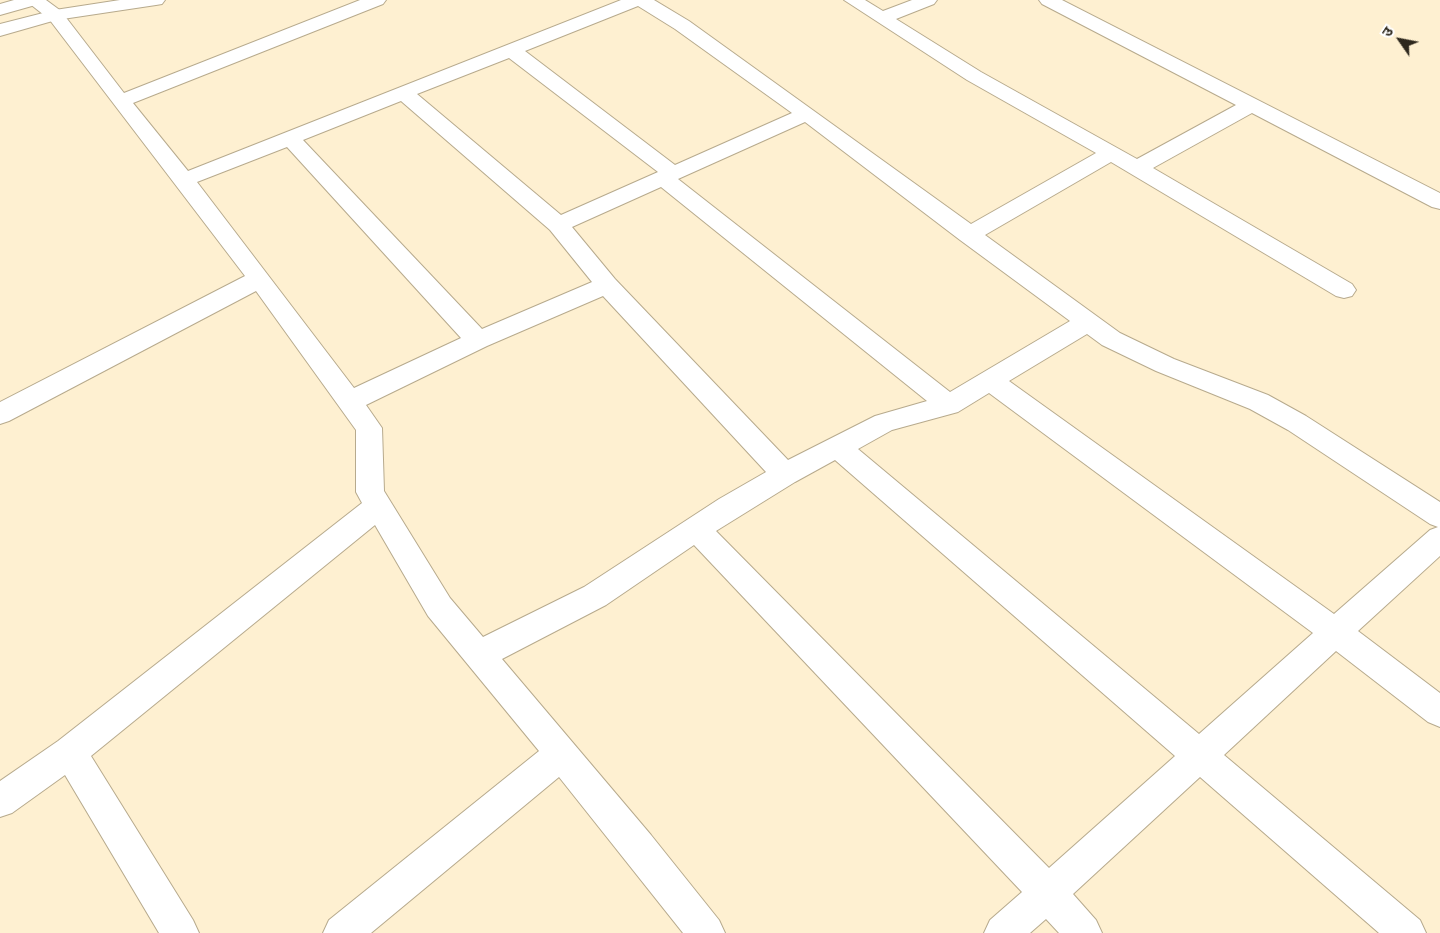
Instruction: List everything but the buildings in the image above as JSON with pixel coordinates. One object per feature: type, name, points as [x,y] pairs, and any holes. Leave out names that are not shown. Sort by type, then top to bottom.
[{"type":"street","points":[[0,10],[41,5],[156,0]]},
{"type":"street","points":[[121,102],[289,33],[377,0]]},
{"type":"street","points":[[184,180],[637,0]]},
{"type":"street","points":[[641,0],[682,25],[807,114],[1111,339],[1165,365],[1259,402],[1297,423],[1440,516]]},
{"type":"street","points":[[853,0],[974,76],[1112,153],[1344,290]]},
{"type":"street","points":[[882,18],[928,0]]},
{"type":"street","points":[[1048,0],[1440,202]]},
{"type":"street","points":[[0,30],[41,5]]},
{"type":"street","points":[[41,5],[184,180],[259,278],[368,428],[370,492],[439,607],[706,933]]},
{"type":"street","points":[[511,50],[949,406]]},
{"type":"street","points":[[404,93],[558,225],[607,285],[784,474]]},
{"type":"street","points":[[1137,168],[1251,104]]},
{"type":"street","points":[[558,225],[807,114]]},
{"type":"street","points":[[290,138],[478,340]]},
{"type":"street","points":[[968,234],[1112,153]]},
{"type":"street","points":[[0,414],[259,278]]},
{"type":"street","points":[[349,402],[478,340],[607,285]]},
{"type":"street","points":[[479,655],[595,596],[696,529],[784,474],[839,448],[884,423],[949,406],[1088,322]]},
{"type":"street","points":[[990,380],[1335,632],[1440,712]]},
{"type":"street","points":[[839,448],[1406,933]]},
{"type":"street","points":[[0,801],[70,752],[379,505]]},
{"type":"street","points":[[696,529],[1048,893],[1083,933]]},
{"type":"street","points":[[1003,933],[1440,538]]},
{"type":"street","points":[[70,752],[180,933]]},
{"type":"street","points":[[342,933],[561,754]]}]
